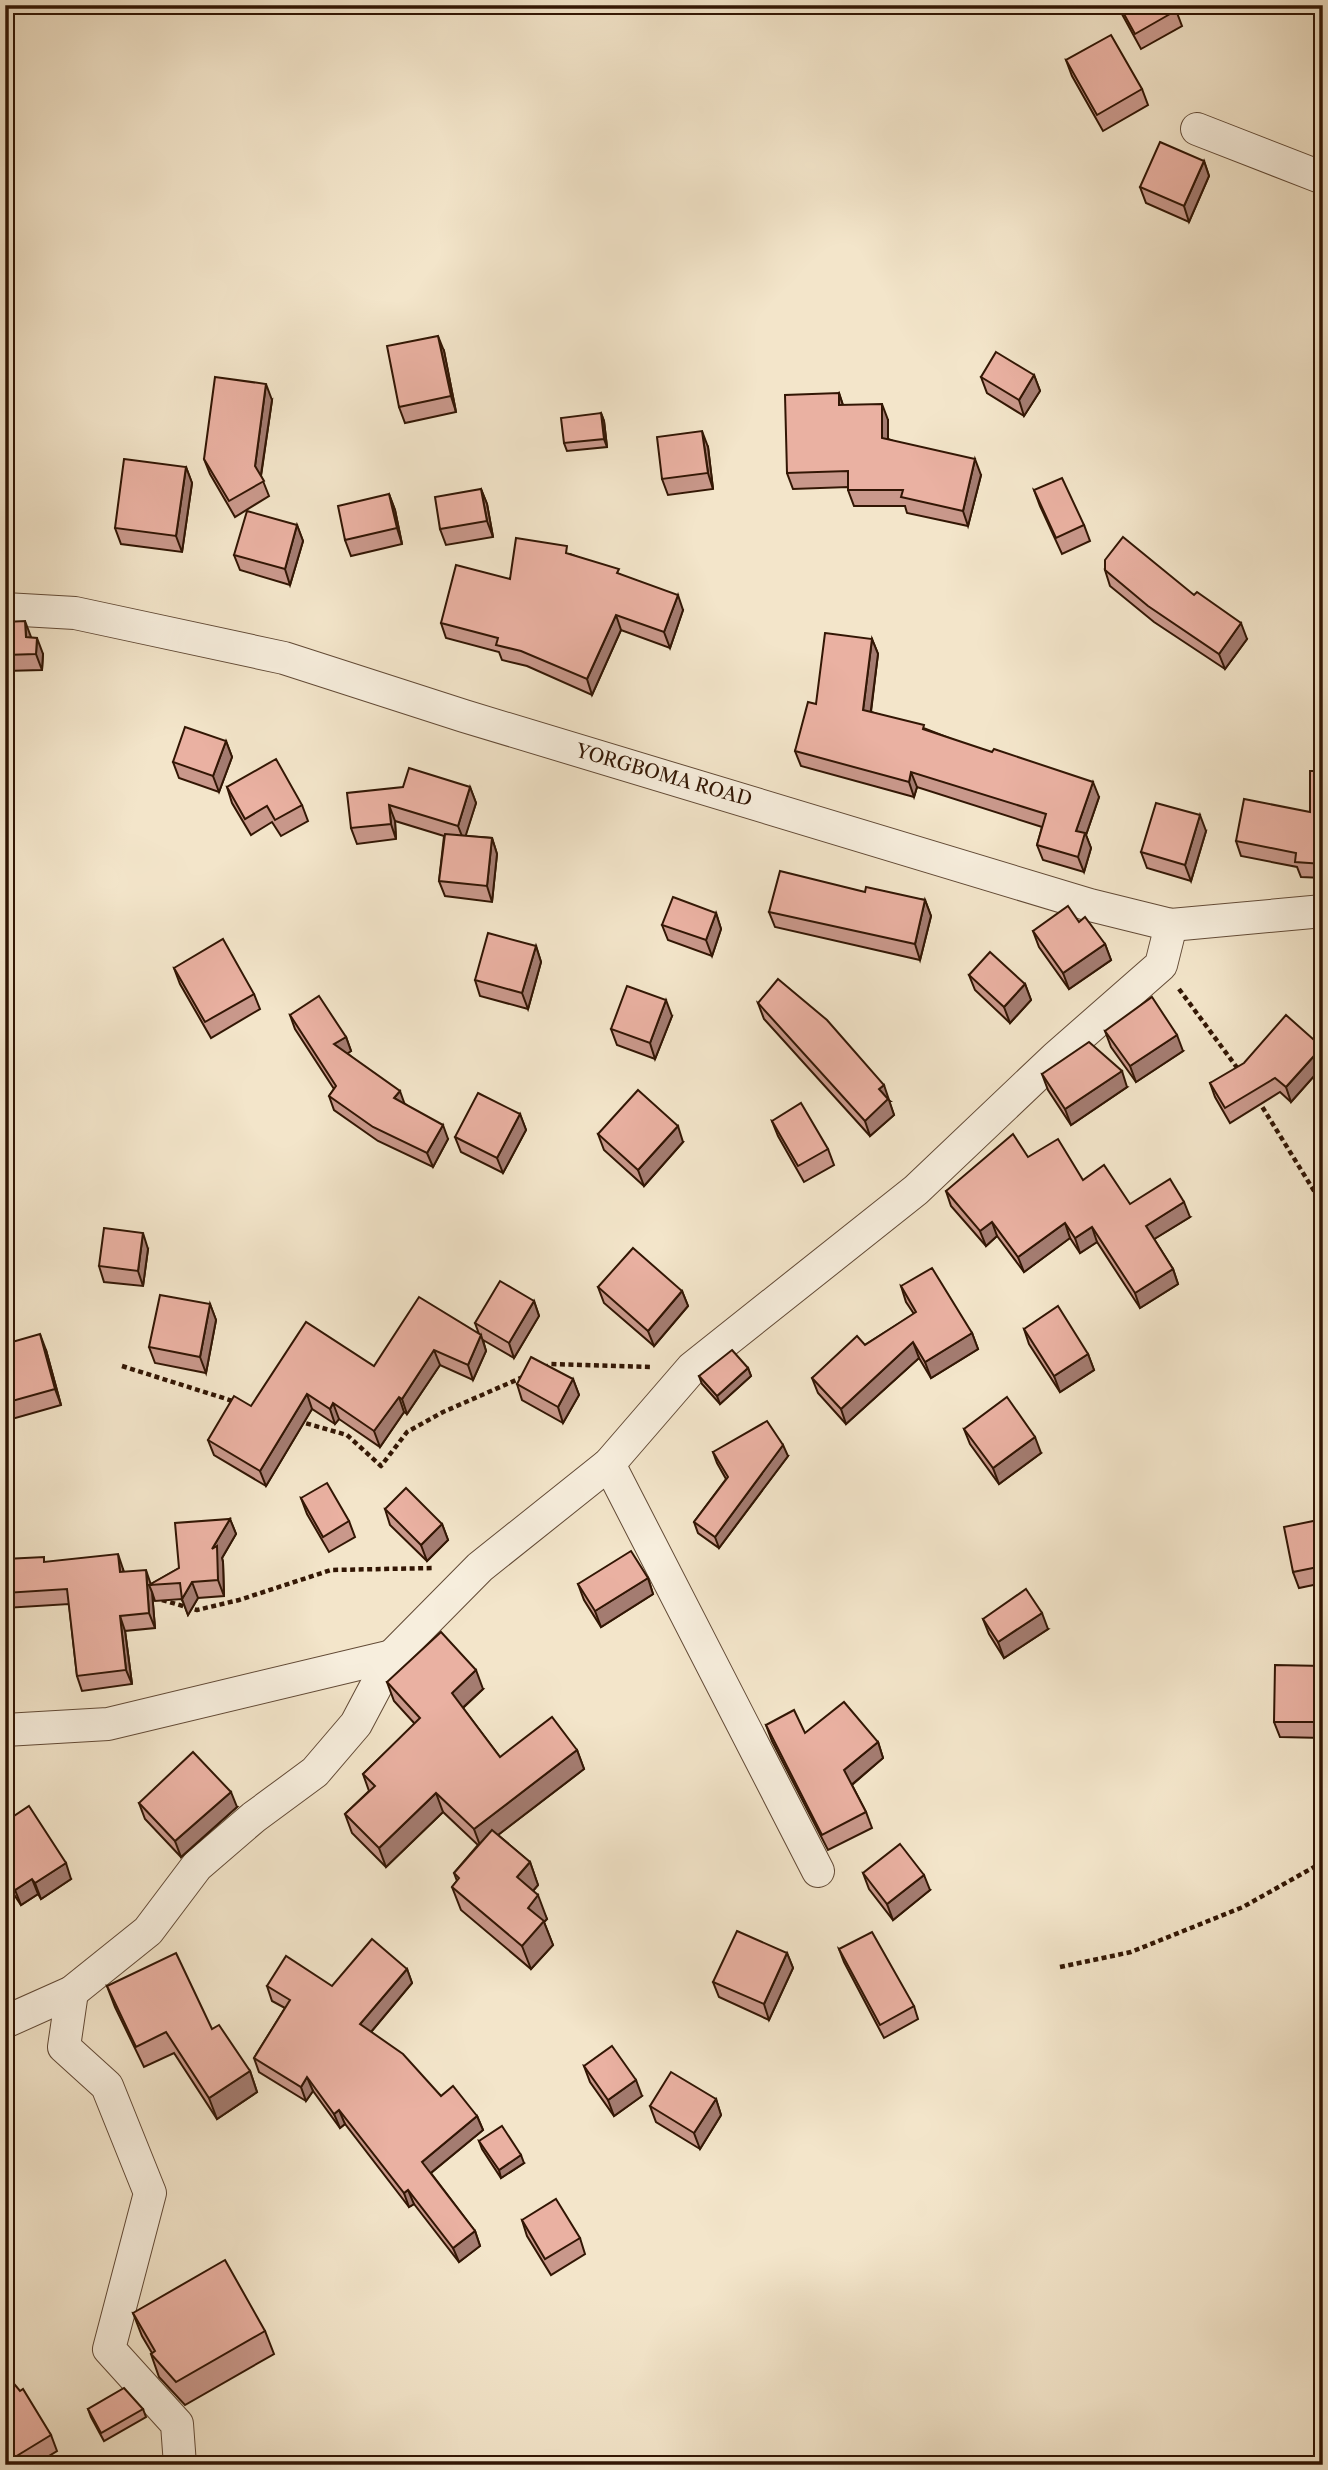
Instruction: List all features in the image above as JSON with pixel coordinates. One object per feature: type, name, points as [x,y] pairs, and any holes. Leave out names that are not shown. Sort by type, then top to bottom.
[{"type":"street","points":[[1197,129],[1323,178]]},
{"type":"street","name":"YORGBOMA ROAD","points":[[5,609],[75,613],[284,658],[464,716],[1090,905],[1171,925],[1323,911]]},
{"type":"street","points":[[5,2022],[72,1992],[148,1931],[197,1866],[254,1817],[315,1772],[356,1724],[392,1656],[480,1567],[609,1464],[692,1368],[916,1190],[1055,1058],[1161,965],[1171,925]]},
{"type":"street","points":[[609,1464],[818,1871]]},
{"type":"street","points":[[5,1730],[108,1724],[392,1656]]},
{"type":"street","points":[[72,1992],[64,2048],[107,2086],[150,2193],[109,2349],[177,2424],[180,2465]]},
{"type":"path","points":[[1161,965],[1246,1081]]},
{"type":"path","points":[[1253,1092],[1316,1194],[1323,1198]]},
{"type":"path","points":[[539,1370],[551,1364],[692,1368]]},
{"type":"path","points":[[122,1366],[250,1406]]},
{"type":"path","points":[[287,1417],[347,1435],[381,1466],[407,1433],[443,1412],[527,1375]]},
{"type":"path","points":[[162,1600],[197,1610],[239,1600],[331,1570],[480,1567]]},
{"type":"path","points":[[1060,1967],[1131,1952],[1243,1906],[1323,1862]]},
{"type":"building","points":[[1119,5],[1174,5],[1177,10],[1135,34]]},
{"type":"building","points":[[1111,35],[1142,89],[1097,115],[1066,60]]},
{"type":"building","points":[[1160,142],[1204,161],[1184,206],[1140,187]]},
{"type":"building","points":[[438,336],[451,396],[399,407],[387,346]]},
{"type":"building","points":[[996,352],[1034,375],[1019,400],[981,377]]},
{"type":"building","points":[[215,377],[266,384],[255,466],[264,481],[229,501],[204,459]]},
{"type":"building","points":[[839,393],[839,405],[882,404],[882,438],[975,459],[963,511],[901,497],[903,490],[848,490],[848,471],[787,473],[785,395]]},
{"type":"building","points":[[601,413],[604,439],[564,443],[561,418]]},
{"type":"building","points":[[702,431],[708,473],[662,479],[657,437]]},
{"type":"building","points":[[124,459],[186,467],[176,536],[115,528]]},
{"type":"building","points":[[1062,478],[1084,525],[1056,538],[1034,490]]},
{"type":"building","points":[[481,489],[487,521],[440,529],[435,497]]},
{"type":"building","points":[[389,494],[397,528],[345,540],[338,506]]},
{"type":"building","points":[[247,511],[297,525],[285,569],[234,555]]},
{"type":"building","points":[[1123,537],[1194,595],[1197,592],[1241,623],[1219,654],[1148,606],[1105,570],[1105,560]]},
{"type":"building","points":[[516,538],[567,546],[566,553],[619,569],[617,573],[678,595],[664,632],[616,615],[587,679],[521,651],[496,645],[498,638],[441,623],[456,565],[510,579]]},
{"type":"building","points":[[25,621],[26,637],[37,638],[36,654],[5,655],[5,622]]},
{"type":"building","points":[[825,633],[872,639],[863,710],[924,725],[923,729],[1093,782],[1076,831],[1085,833],[1078,857],[1037,845],[1046,814],[911,772],[909,782],[795,751],[808,702],[816,704]]},
{"type":"building","points":[[185,727],[226,741],[213,776],[173,762]]},
{"type":"building","points":[[276,759],[302,805],[275,820],[267,806],[245,819],[227,787]]},
{"type":"building","points":[[409,768],[470,787],[458,826],[389,805],[391,824],[351,828],[347,793],[403,787]]},
{"type":"building","points":[[1310,771],[1323,771],[1323,864],[1295,862],[1296,853],[1236,841],[1244,799],[1310,812]]},
{"type":"building","points":[[1156,803],[1200,815],[1185,865],[1141,852]]},
{"type":"building","points":[[445,834],[492,838],[487,886],[439,881]]},
{"type":"building","points":[[780,871],[865,892],[866,887],[925,900],[915,944],[769,912]]},
{"type":"building","points":[[673,897],[716,913],[706,940],[662,925]]},
{"type":"building","points":[[1068,906],[1079,922],[1085,917],[1105,944],[1063,973],[1033,931]]},
{"type":"building","points":[[488,933],[536,946],[522,993],[475,980]]},
{"type":"building","points":[[223,939],[254,994],[205,1022],[174,968]]},
{"type":"building","points":[[990,952],[1025,984],[1004,1007],[969,975]]},
{"type":"building","points":[[778,979],[827,1020],[884,1085],[879,1089],[888,1099],[865,1121],[758,1003]]},
{"type":"building","points":[[627,986],[666,1000],[650,1043],[611,1029]]},
{"type":"building","points":[[319,996],[346,1037],[334,1044],[400,1091],[394,1098],[443,1125],[427,1153],[373,1127],[329,1096],[336,1086],[290,1015]]},
{"type":"building","points":[[1152,997],[1177,1035],[1130,1066],[1105,1031]]},
{"type":"building","points":[[1286,1015],[1322,1047],[1286,1087],[1275,1078],[1225,1108],[1210,1083],[1244,1063]]},
{"type":"building","points":[[1089,1042],[1122,1071],[1065,1109],[1042,1074]]},
{"type":"building","points":[[638,1090],[678,1126],[638,1170],[598,1134]]},
{"type":"building","points":[[478,1093],[520,1114],[497,1158],[455,1137]]},
{"type":"building","points":[[801,1103],[828,1149],[798,1166],[772,1121]]},
{"type":"building","points":[[1013,1134],[1028,1157],[1058,1139],[1083,1180],[1104,1165],[1130,1204],[1170,1179],[1184,1202],[1146,1226],[1173,1269],[1135,1293],[1092,1227],[1075,1238],[1065,1223],[1018,1257],[992,1222],[980,1231],[946,1191]]},
{"type":"building","points":[[104,1228],[143,1233],[138,1271],[99,1266]]},
{"type":"building","points":[[633,1248],[682,1291],[648,1331],[598,1287]]},
{"type":"building","points":[[932,1268],[972,1333],[925,1362],[913,1342],[841,1409],[812,1378],[857,1336],[865,1345],[916,1312],[901,1286]]},
{"type":"building","points":[[500,1281],[534,1301],[509,1343],[475,1323]]},
{"type":"building","points":[[160,1295],[210,1304],[200,1357],[149,1347]]},
{"type":"building","points":[[419,1297],[481,1335],[468,1365],[434,1350],[402,1399],[399,1397],[374,1431],[333,1403],[330,1409],[307,1394],[260,1471],[208,1440],[234,1396],[251,1406],[306,1322],[374,1366]]},
{"type":"building","points":[[1058,1306],[1088,1354],[1054,1376],[1024,1329]]},
{"type":"building","points":[[40,1334],[55,1389],[5,1403],[5,1344]]},
{"type":"building","points":[[732,1350],[748,1368],[717,1396],[699,1376]]},
{"type":"building","points":[[531,1357],[573,1379],[558,1407],[517,1384]]},
{"type":"building","points":[[1007,1397],[1035,1437],[993,1468],[964,1429]]},
{"type":"building","points":[[767,1421],[783,1445],[715,1537],[694,1522],[728,1477],[713,1452]]},
{"type":"building","points":[[327,1483],[349,1521],[323,1537],[301,1498]]},
{"type":"building","points":[[406,1488],[442,1524],[421,1545],[385,1509]]},
{"type":"building","points":[[230,1519],[212,1549],[217,1546],[218,1580],[192,1582],[182,1599],[180,1583],[149,1585],[179,1568],[175,1523]]},
{"type":"building","points":[[1323,1519],[1323,1566],[1293,1572],[1284,1527]]},
{"type":"building","points":[[631,1551],[648,1578],[595,1611],[578,1584]]},
{"type":"building","points":[[118,1554],[120,1572],[146,1570],[149,1613],[120,1616],[126,1670],[77,1676],[67,1589],[5,1593],[5,1559],[44,1557],[44,1562]]},
{"type":"building","points":[[1026,1589],[1042,1613],[998,1642],[983,1619]]},
{"type":"building","points":[[441,1632],[476,1670],[452,1693],[500,1757],[552,1717],[577,1750],[474,1829],[436,1793],[379,1848],[345,1814],[375,1786],[363,1774],[420,1718],[387,1682]]},
{"type":"building","points":[[1275,1665],[1323,1666],[1323,1722],[1274,1722]]},
{"type":"building","points":[[844,1702],[878,1742],[844,1770],[866,1812],[822,1835],[766,1725],[794,1710],[805,1733]]},
{"type":"building","points":[[193,1752],[231,1792],[175,1841],[139,1803]]},
{"type":"building","points":[[29,1806],[66,1863],[35,1883],[32,1879],[15,1890],[5,1874],[5,1822]]},
{"type":"building","points":[[492,1830],[530,1862],[517,1877],[538,1895],[528,1908],[544,1921],[522,1946],[452,1887],[459,1878],[454,1873]]},
{"type":"building","points":[[900,1844],[924,1875],[887,1904],[863,1873]]},
{"type":"building","points":[[737,1931],[787,1953],[764,2004],[713,1982]]},
{"type":"building","points":[[872,1932],[914,2006],[880,2025],[839,1949]]},
{"type":"building","points":[[372,1939],[407,1969],[360,2024],[403,2054],[441,2096],[453,2086],[477,2116],[422,2162],[475,2231],[453,2248],[408,2190],[404,2193],[339,2110],[334,2114],[307,2077],[301,2087],[254,2058],[290,2000],[267,1986],[286,1956],[332,1986]]},
{"type":"building","points":[[176,1953],[212,2029],[219,2025],[250,2071],[209,2098],[166,2032],[136,2047],[107,1986]]},
{"type":"building","points":[[612,2046],[636,2080],[608,2100],[584,2066]]},
{"type":"building","points":[[671,2072],[716,2099],[694,2133],[650,2106]]},
{"type":"building","points":[[502,2126],[521,2155],[499,2170],[479,2141]]},
{"type":"building","points":[[556,2199],[580,2238],[545,2259],[522,2220]]},
{"type":"building","points":[[225,2260],[265,2331],[176,2382],[151,2354],[155,2351],[133,2313]]},
{"type":"building","points":[[5,2373],[20,2391],[23,2389],[51,2435],[10,2460],[5,2453]]},
{"type":"building","points":[[124,2388],[143,2409],[101,2433],[88,2409]]}]
